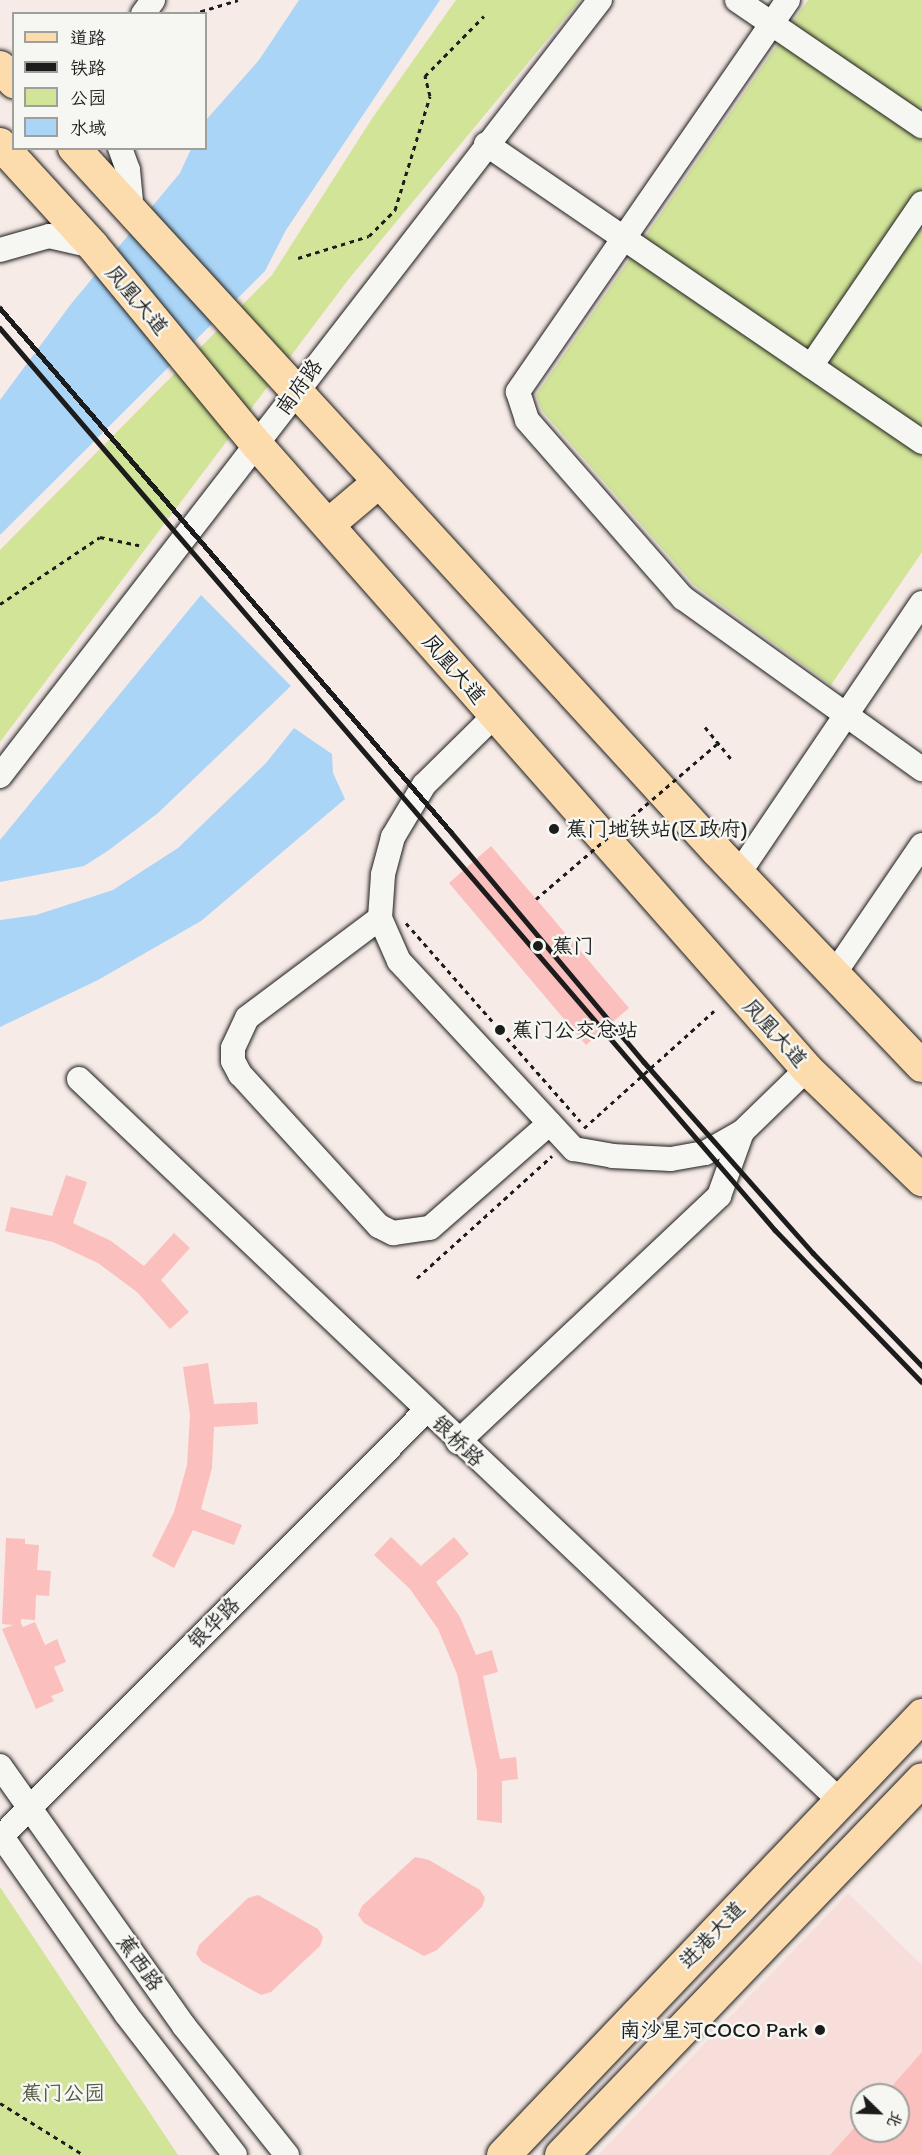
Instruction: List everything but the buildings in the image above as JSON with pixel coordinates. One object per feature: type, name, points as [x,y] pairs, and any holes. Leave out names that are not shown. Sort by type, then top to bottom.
[{"type":"highway","name":"进港大道","points":[[502,2155],[922,1715]]},
{"type":"highway","name":"进港大道","points":[[561,2155],[922,1779]]},
{"type":"main road","points":[[0,67],[12,80]]},
{"type":"main road","name":"凤凰大道","points":[[0,144],[93,246],[258,446],[807,1069],[922,1180]]},
{"type":"main road","points":[[76,150],[294,392],[739,873],[922,1066]]},
{"type":"main road","points":[[328,525],[379,482]]},
{"type":"street","name":"南府路","points":[[0,776],[258,446],[294,392],[600,0]]},
{"type":"street","points":[[737,0],[922,126]]},
{"type":"street","points":[[788,0],[518,392],[527,420],[682,598],[922,769]]},
{"type":"street","points":[[486,144],[922,442]]},
{"type":"street","points":[[121,150],[128,170],[132,212]]},
{"type":"street","points":[[811,366],[922,203]]},
{"type":"street","points":[[0,250],[49,236],[93,246]]},
{"type":"street","points":[[739,873],[922,603]]},
{"type":"street","points":[[494,716],[424,785],[405,812],[383,875],[399,961],[574,1149],[624,1157],[671,1159],[705,1153],[742,1132],[807,1069]]},
{"type":"street","points":[[834,974],[922,845]]},
{"type":"street","points":[[390,917],[247,1018],[233,1048],[233,1061],[240,1074],[379,1227],[393,1233],[430,1228],[550,1123]]},
{"type":"street","name":"银桥路","points":[[79,1079],[458,1442],[840,1801]]},
{"type":"street","points":[[458,1442],[719,1196],[742,1132]]},
{"type":"street","name":"银华路","points":[[1,1835],[426,1410]]},
{"type":"street","name":"蕉西路","points":[[0,1766],[184,2026],[287,2155]]},
{"type":"street","name":"蕉西路","points":[[1,1835],[126,2014],[235,2155]]},
{"type":"path","points":[[199,12],[238,0]]},
{"type":"path","points":[[297,258],[369,236],[395,210],[430,96],[425,76],[484,16]]},
{"type":"path","points":[[0,604],[100,537],[139,545]]},
{"type":"path","points":[[705,727],[732,760]]},
{"type":"path","points":[[536,898],[718,743]]},
{"type":"path","points":[[390,917],[585,1127]]},
{"type":"path","points":[[0,2103],[84,2155]]},
{"type":"shaded area","name":"南沙星河COCO Park","points":[[848,1893],[922,1965],[922,2155],[598,2155]]},
{"type":"green space","points":[[456,0],[580,0],[348,280],[0,742],[0,550],[272,275],[373,117]]},
{"type":"green space","points":[[808,0],[922,0],[922,552],[831,685],[694,585],[542,411],[536,395]]},
{"type":"green space","name":"蕉门公园","points":[[0,1887],[178,2155],[0,2155]]},
{"type":"water","points":[[299,0],[440,0],[286,230],[265,271],[0,535],[0,400],[71,304],[180,173],[191,150],[207,150],[207,119],[259,60]]},
{"type":"water","points":[[201,595],[291,686],[158,813],[109,850],[84,866],[0,882],[0,840]]},
{"type":"water","points":[[294,728],[332,754],[333,773],[345,799],[201,921],[98,980],[0,1027],[0,920],[36,915],[113,890],[178,848],[266,763]]},
{"type":"railway","points":[[0,308],[451,832],[644,1062],[813,1253],[922,1366]]},
{"type":"railway","points":[[0,328],[775,1230],[922,1382]]},
{"type":"place","name":"蕉门地铁站(区政府)","points":[[554,829]]},
{"type":"place","name":"蕉门","points":[[538,946]]},
{"type":"place","name":"蕉门公交总站","points":[[500,1030]]},
{"type":"place","name":"南沙星河COCO Park","points":[[820,2030]]}]
